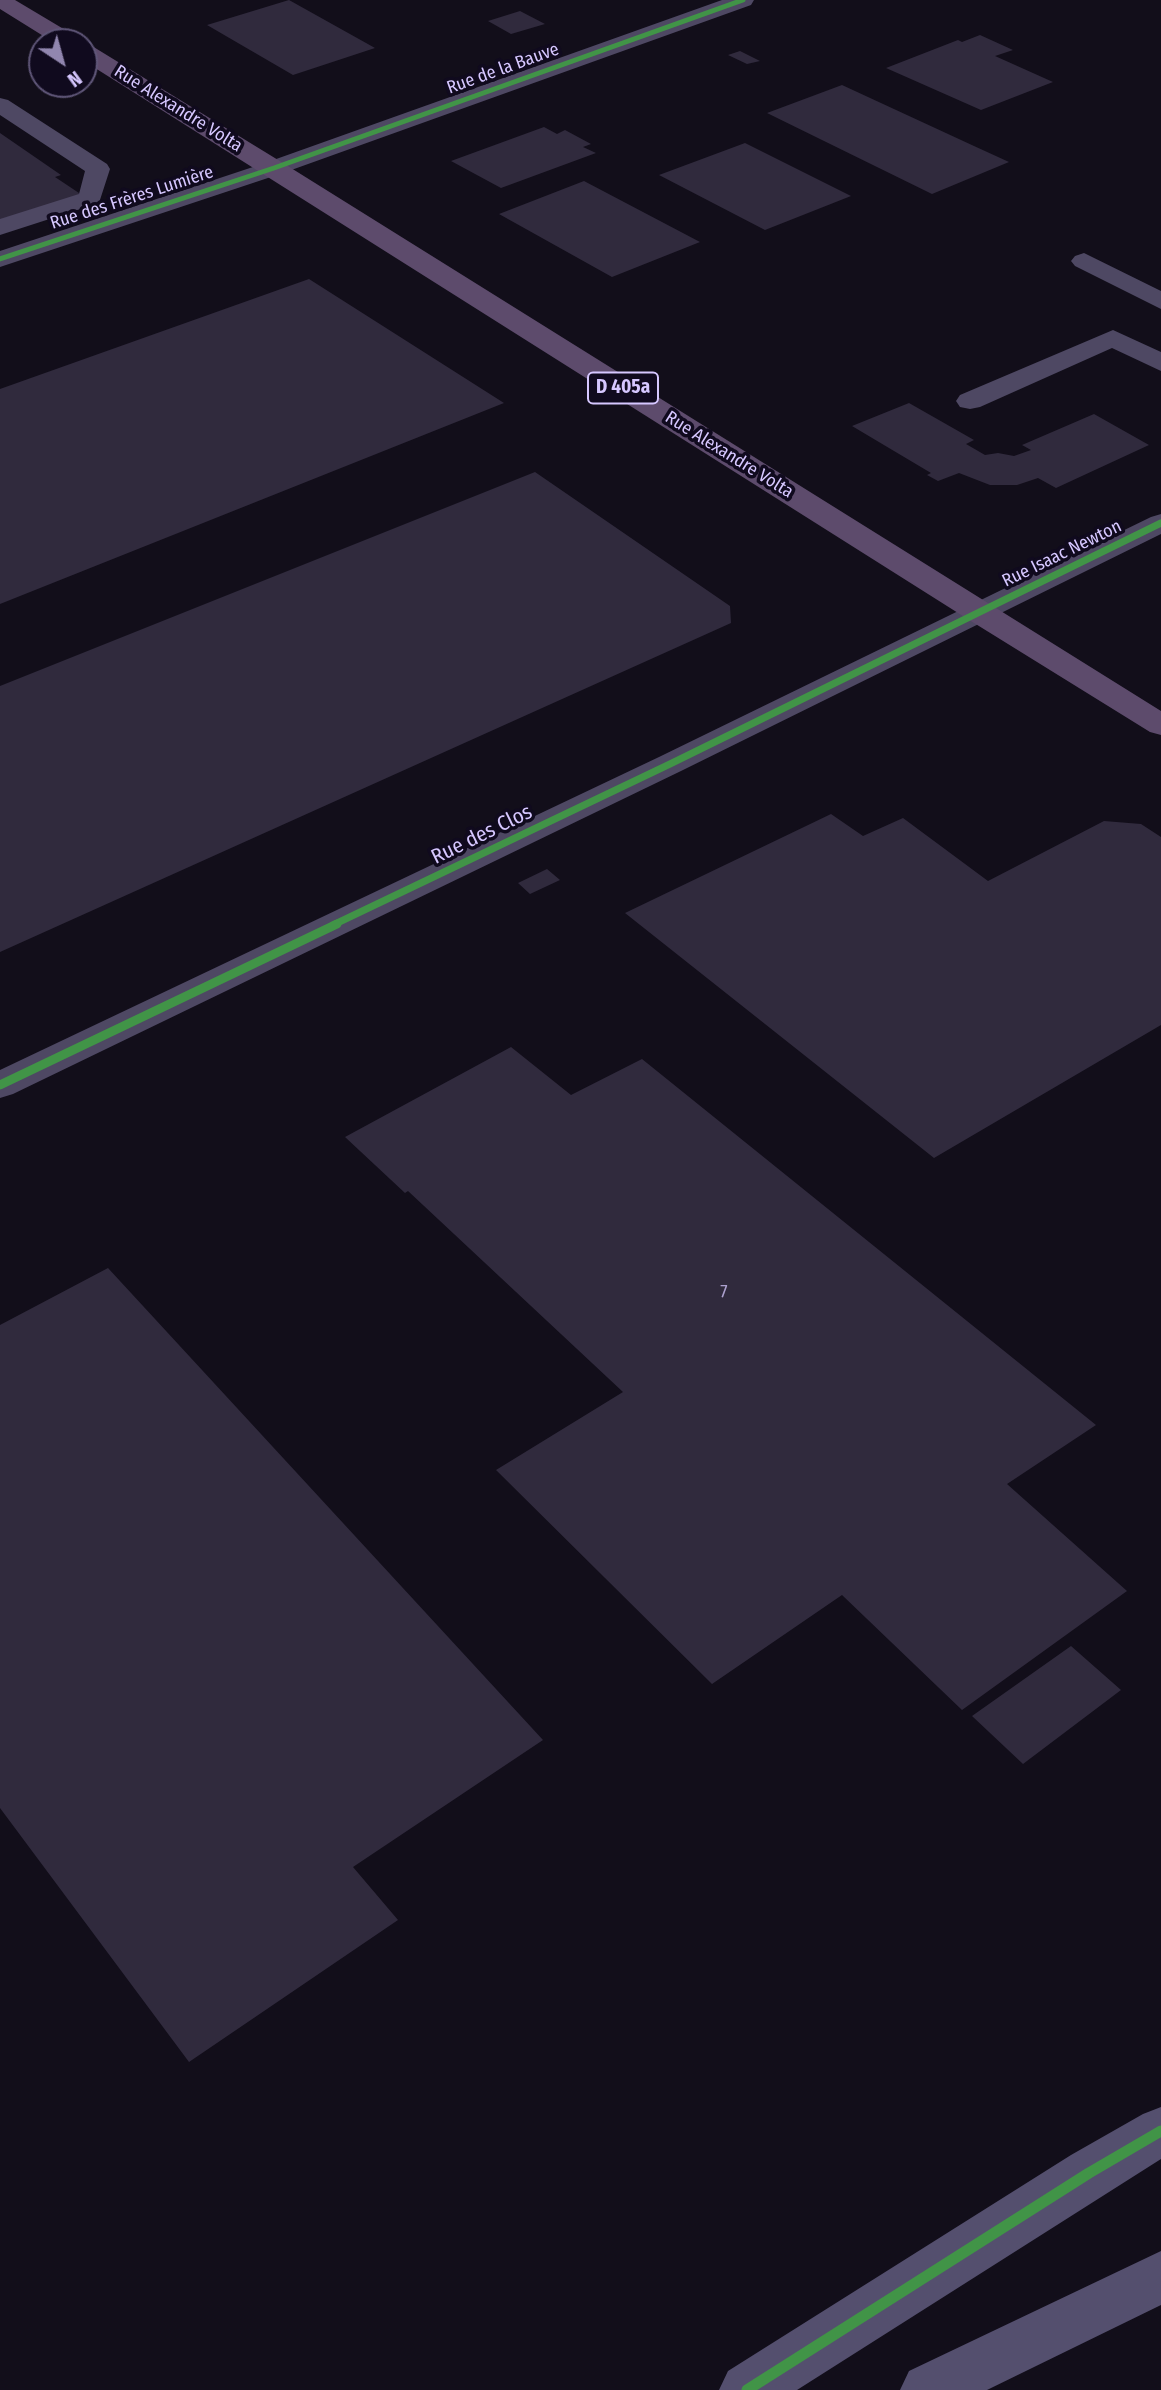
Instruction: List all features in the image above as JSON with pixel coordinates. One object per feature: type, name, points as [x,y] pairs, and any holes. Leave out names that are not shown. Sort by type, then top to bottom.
[{"type":"main road","points":[[0,0],[46,28]]},
{"type":"main road","name":"Rue Alexandre Volta","points":[[98,60],[1161,725]]},
{"type":"street","name":"Rue de la Bauve","points":[[274,168],[743,0]]},
{"type":"street","points":[[0,105],[97,169],[90,198],[0,227]]},
{"type":"street","name":"Rue des Frères Lumière","points":[[0,258],[274,168]]},
{"type":"street","points":[[1084,261],[1161,301]]},
{"type":"street","points":[[970,401],[1113,338],[1161,363]]},
{"type":"street","name":"Rue Isaac Newton","points":[[977,612],[1161,523]]},
{"type":"street","name":"Rue des Clos","points":[[0,1085],[670,764],[977,612]]},
{"type":"street","points":[[747,2390],[1089,2173],[1161,2131]]},
{"type":"street","points":[[928,2390],[1161,2277]]},
{"type":"building","points":[[289,0],[375,48],[293,75],[207,25]]},
{"type":"building","points":[[520,11],[545,24],[511,34],[488,21]]},
{"type":"building","points":[[980,35],[1013,50],[995,56],[1053,82],[981,110],[886,68],[958,40],[962,42]]},
{"type":"building","points":[[740,51],[760,61],[747,64],[728,55]]},
{"type":"building","points":[[842,85],[1009,162],[932,194],[767,113]]},
{"type":"building","points":[[544,127],[557,134],[565,130],[591,144],[583,147],[596,153],[501,188],[451,161]]},
{"type":"building","points":[[0,133],[61,175],[55,177],[85,197],[0,224]]},
{"type":"building","points":[[745,143],[851,196],[765,230],[659,175]]},
{"type":"building","points":[[584,181],[700,242],[612,277],[499,214]]},
{"type":"building","points":[[309,279],[504,403],[0,604],[0,389]]},
{"type":"building","points":[[909,403],[974,440],[966,444],[985,455],[998,453],[1014,456],[1031,450],[1022,445],[1094,414],[1149,445],[1056,488],[1038,478],[1017,485],[990,485],[959,473],[938,481],[927,475],[931,473],[852,426]]},
{"type":"building","points":[[535,472],[730,606],[731,623],[0,952],[0,686]]},
{"type":"building","points":[[831,814],[863,836],[903,818],[988,881],[1104,821],[1141,824],[1161,837],[1161,1025],[934,1158],[625,913]]},
{"type":"building","points":[[547,869],[560,880],[530,894],[518,883]]},
{"type":"building","points":[[511,1047],[571,1095],[642,1059],[1096,1425],[1007,1484],[1127,1591],[962,1710],[842,1595],[712,1684],[496,1470],[623,1392],[408,1191],[405,1193],[345,1137]]},
{"type":"building","points":[[108,1268],[543,1740],[353,1867],[398,1920],[189,2062],[0,1808],[0,1325]]},
{"type":"building","points":[[1071,1646],[1121,1690],[1023,1764],[972,1716]]},
{"type":"cycle path","points":[[0,259],[274,168],[743,0]]},
{"type":"cycle path","points":[[0,1085],[670,764],[1161,523]]},
{"type":"cycle path","points":[[747,2390],[1089,2173],[1161,2131]]}]
